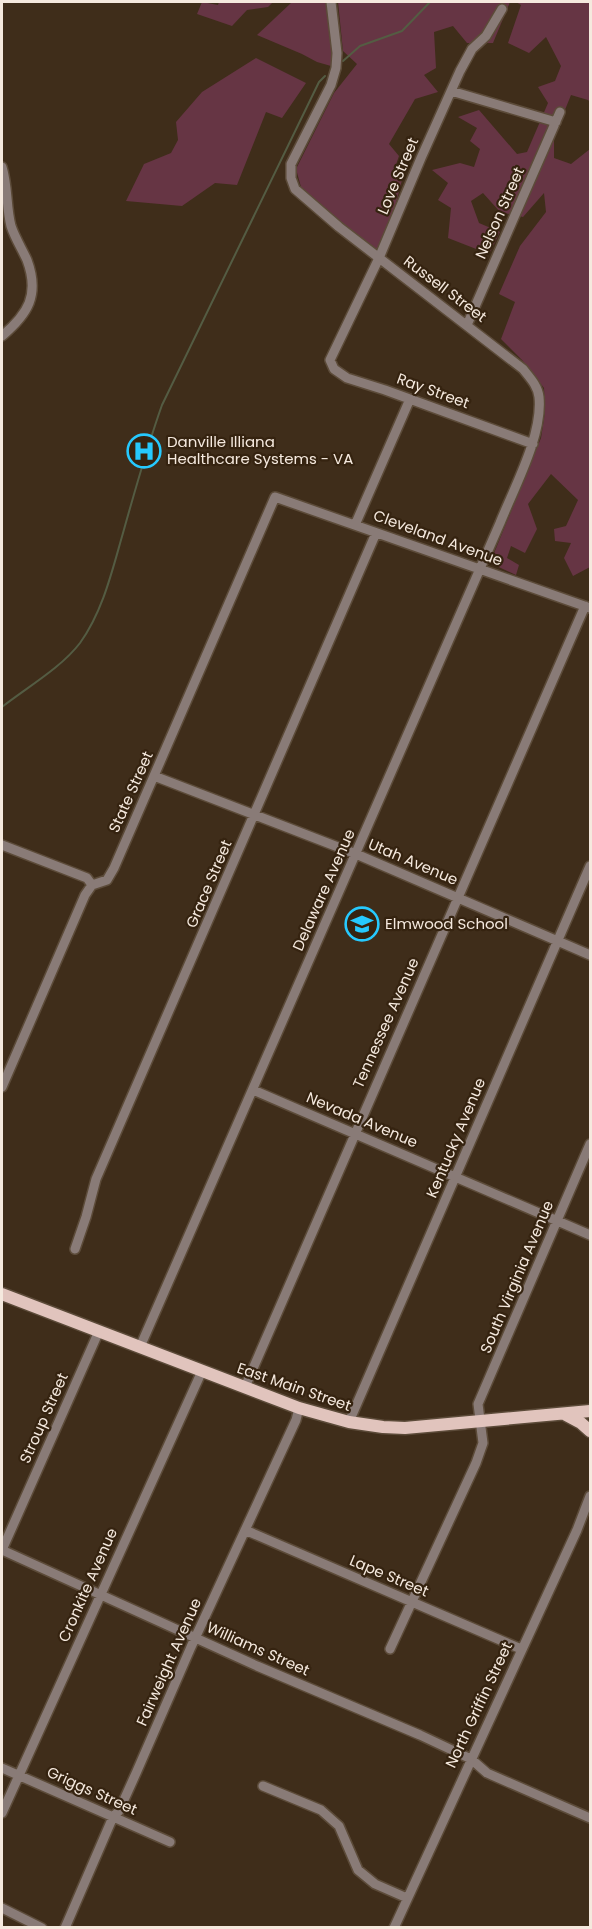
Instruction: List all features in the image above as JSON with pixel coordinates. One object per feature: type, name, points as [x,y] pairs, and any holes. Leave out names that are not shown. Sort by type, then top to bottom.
[{"type":"main road","name":"East Main Street","points":[[2,1294],[300,1408],[349,1422],[405,1428],[591,1411]]},
{"type":"main road","points":[[566,1415],[591,1431]]},
{"type":"street","name":"Russell Street","points":[[331,2],[337,52],[336,68],[331,85],[291,164],[291,178],[295,189],[523,369],[535,384],[539,396],[533,444]]},
{"type":"street","name":"Love Street","points":[[330,360],[380,258],[451,91],[472,49],[486,36],[502,9]]},
{"type":"street","points":[[451,91],[556,122]]},
{"type":"street","name":"Nelson Street","points":[[467,325],[560,112]]},
{"type":"street","points":[[2,167],[11,226],[26,260],[33,284],[26,310],[2,336]]},
{"type":"street","name":"Ray Street","points":[[330,360],[334,369],[347,378],[533,444]]},
{"type":"street","points":[[355,525],[410,399]]},
{"type":"street","name":"Delaware Avenue","points":[[140,1347],[533,444]]},
{"type":"street","name":"Cleveland Avenue","points":[[275,497],[588,607]]},
{"type":"street","name":"State Street","points":[[2,1087],[85,895],[92,885],[107,880],[114,868],[275,497]]},
{"type":"street","name":"Grace Street","points":[[75,1249],[96,1179],[376,533]]},
{"type":"street","name":"Tennessee Avenue","points":[[245,1387],[457,897],[588,607]]},
{"type":"street","name":"Utah Avenue","points":[[154,776],[356,854],[591,955]]},
{"type":"street","points":[[2,845],[87,878],[92,885]]},
{"type":"street","name":"Kentucky Avenue","points":[[349,1422],[591,866]]},
{"type":"street","name":"Nevada Avenue","points":[[253,1090],[591,1235]]},
{"type":"street","name":"South Virginia Avenue","points":[[390,1649],[476,1463],[483,1443],[478,1404],[591,1144]]},
{"type":"street","name":"Stroup Street","points":[[2,1550],[99,1331]]},
{"type":"street","name":"Cronkite Avenue","points":[[2,1813],[202,1371]]},
{"type":"street","name":"Fairweight Avenue","points":[[64,1928],[300,1408]]},
{"type":"street","name":"North Griffin Street","points":[[394,1928],[591,1496]]},
{"type":"street","points":[[580,1521],[591,1525]]},
{"type":"street","name":"Lape Street","points":[[245,1530],[521,1649]]},
{"type":"street","name":"Williams Street","points":[[2,1550],[195,1638],[420,1735],[471,1759],[487,1773],[591,1818]]},
{"type":"street","name":"Griggs Street","points":[[2,1768],[170,1842]]},
{"type":"street","points":[[263,1786],[321,1810],[339,1826],[358,1870],[375,1884],[407,1899]]},
{"type":"street","points":[[2,1908],[42,1928]]},
{"type":"shaded area","points":[[202,2],[218,5],[219,2],[273,2],[268,7],[247,10],[232,26],[197,14]]},
{"type":"shaded area","points":[[288,2],[326,2],[334,48],[331,66],[257,35],[291,3]]},
{"type":"shaded area","points":[[338,2],[510,2],[493,43],[467,43],[453,26],[434,32],[436,68],[424,75],[438,92],[415,99],[389,144],[399,156],[393,173],[402,180],[378,250],[332,216],[301,187],[296,169],[334,93],[357,64],[343,51]]},
{"type":"shaded area","points":[[516,2],[590,2],[590,102],[571,95],[554,137],[554,158],[571,164],[590,149],[590,567],[573,576],[564,558],[571,543],[555,541],[554,529],[566,526],[578,500],[551,474],[528,504],[537,529],[525,553],[511,546],[507,558],[519,565],[516,575],[490,563],[541,438],[545,412],[544,388],[522,360],[501,339],[515,302],[499,294],[520,246],[546,212],[544,193],[523,217],[500,212],[483,193],[471,201],[479,223],[500,232],[489,254],[448,238],[451,208],[438,200],[448,183],[432,170],[460,163],[474,167],[480,149],[470,141],[477,128],[458,117],[479,110],[517,154],[527,152],[548,103],[538,87],[555,81],[561,66],[546,37],[529,53],[508,43],[521,5]]},
{"type":"shaded area","points":[[256,58],[306,83],[282,118],[266,112],[237,185],[215,183],[182,206],[126,201],[144,164],[171,153],[178,140],[176,122],[202,92]]},
{"type":"waterway","points":[[343,61],[360,46],[402,31],[430,2]]},
{"type":"waterway","points":[[2,707],[63,661],[80,643],[95,618],[111,576],[141,469],[162,405],[319,82],[325,76]]},
{"type":"place","name":"Danville Illiana Healthcare Systems - VA","points":[[144,451]]},
{"type":"place","name":"Elmwood School","points":[[362,924]]}]
